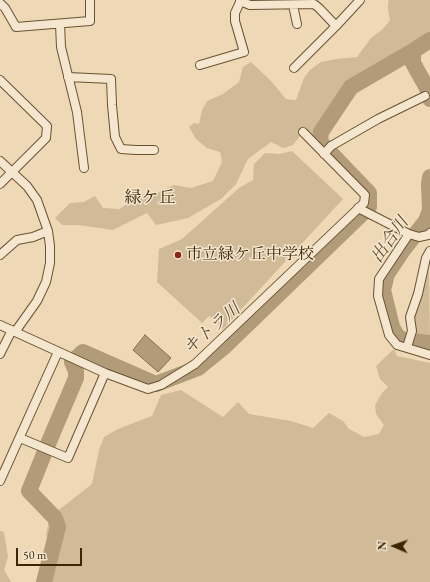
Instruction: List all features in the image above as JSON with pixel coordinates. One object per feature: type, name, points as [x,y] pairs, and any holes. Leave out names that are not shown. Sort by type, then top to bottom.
[{"type":"street","points":[[0,3],[5,8],[16,27],[90,20],[90,0]]},
{"type":"street","points":[[294,68],[360,0]]},
{"type":"street","points":[[200,65],[244,52],[235,21],[235,13],[240,1],[250,5],[314,4],[336,26]]},
{"type":"street","points":[[293,5],[297,24]]},
{"type":"street","points":[[60,24],[61,47],[77,112],[84,168]]},
{"type":"street","points":[[68,77],[111,79],[115,137],[121,149],[154,150]]},
{"type":"street","points":[[0,80],[47,126],[46,138],[0,184]]},
{"type":"street","points":[[324,154],[331,146],[378,119],[424,96]]},
{"type":"street","points":[[0,325],[105,373],[148,389],[161,385],[195,364],[364,203],[365,195],[303,132]]},
{"type":"street","points":[[0,161],[27,186],[37,200],[48,231],[50,246],[50,263],[46,282],[37,301],[14,331],[0,354]]},
{"type":"street","points":[[358,208],[409,234],[419,237],[430,233]]},
{"type":"street","points":[[0,254],[17,240],[34,237],[48,231]]},
{"type":"street","points":[[409,234],[379,279],[378,296],[389,335],[397,345],[430,355]]},
{"type":"street","points":[[407,347],[412,331],[410,317],[422,279],[426,258],[430,251]]},
{"type":"street","points":[[0,481],[58,352]]},
{"type":"street","points":[[20,438],[68,458],[105,373]]},
{"type":"shaded area","points":[[430,0],[430,37],[350,83],[313,137],[306,128],[293,145],[283,148],[271,142],[248,159],[236,184],[221,199],[188,218],[156,225],[147,213],[113,230],[79,225],[62,225],[55,218],[70,203],[84,202],[95,196],[103,208],[120,209],[138,194],[153,195],[174,185],[191,188],[213,181],[222,162],[220,152],[207,148],[196,139],[189,127],[194,123],[199,124],[202,110],[207,101],[223,94],[239,82],[243,67],[251,62],[271,81],[286,99],[296,100],[304,78],[310,70],[321,62],[357,57],[371,38],[383,29],[390,20],[388,1]]},
{"type":"shaded area","points":[[292,151],[343,199],[223,329],[209,316],[202,323],[157,282],[159,249],[182,239],[239,188],[253,180],[254,164],[265,153],[279,154]]},
{"type":"shaded area","points":[[429,269],[430,341],[414,339],[413,320]]},
{"type":"shaded area","points":[[145,335],[171,358],[158,372],[133,350]]},
{"type":"shaded area","points":[[394,349],[397,356],[430,363],[430,582],[37,582],[50,545],[46,535],[50,517],[92,484],[99,450],[104,437],[118,429],[152,416],[161,395],[181,390],[223,417],[238,402],[249,414],[291,421],[313,428],[329,413],[343,421],[349,429],[364,437],[379,434],[384,425],[376,414],[375,405],[382,393],[388,387],[380,379],[376,366]]},
{"type":"shaded area","points":[[0,531],[4,532],[8,557],[4,570],[11,582],[0,582]]},
{"type":"waterway","name":"出合川","points":[[430,40],[413,51],[413,63],[427,88],[430,99]]},
{"type":"waterway","name":"キトラ川","points":[[44,582],[58,527],[55,518],[29,491],[76,378],[76,371],[72,362],[83,352],[156,384],[198,368],[224,347],[369,207],[369,193],[323,145],[320,141],[321,132],[351,87],[413,51]]},
{"type":"waterway","name":"出合川","points":[[430,177],[430,210],[426,221],[403,250],[387,274],[383,290],[392,327],[397,336],[403,340],[430,343]]},
{"type":"place","name":"市立緑ケ丘中学校","points":[[178,255]]},
{"type":"district","name":"緑ケ丘","points":[[150,198]]}]
